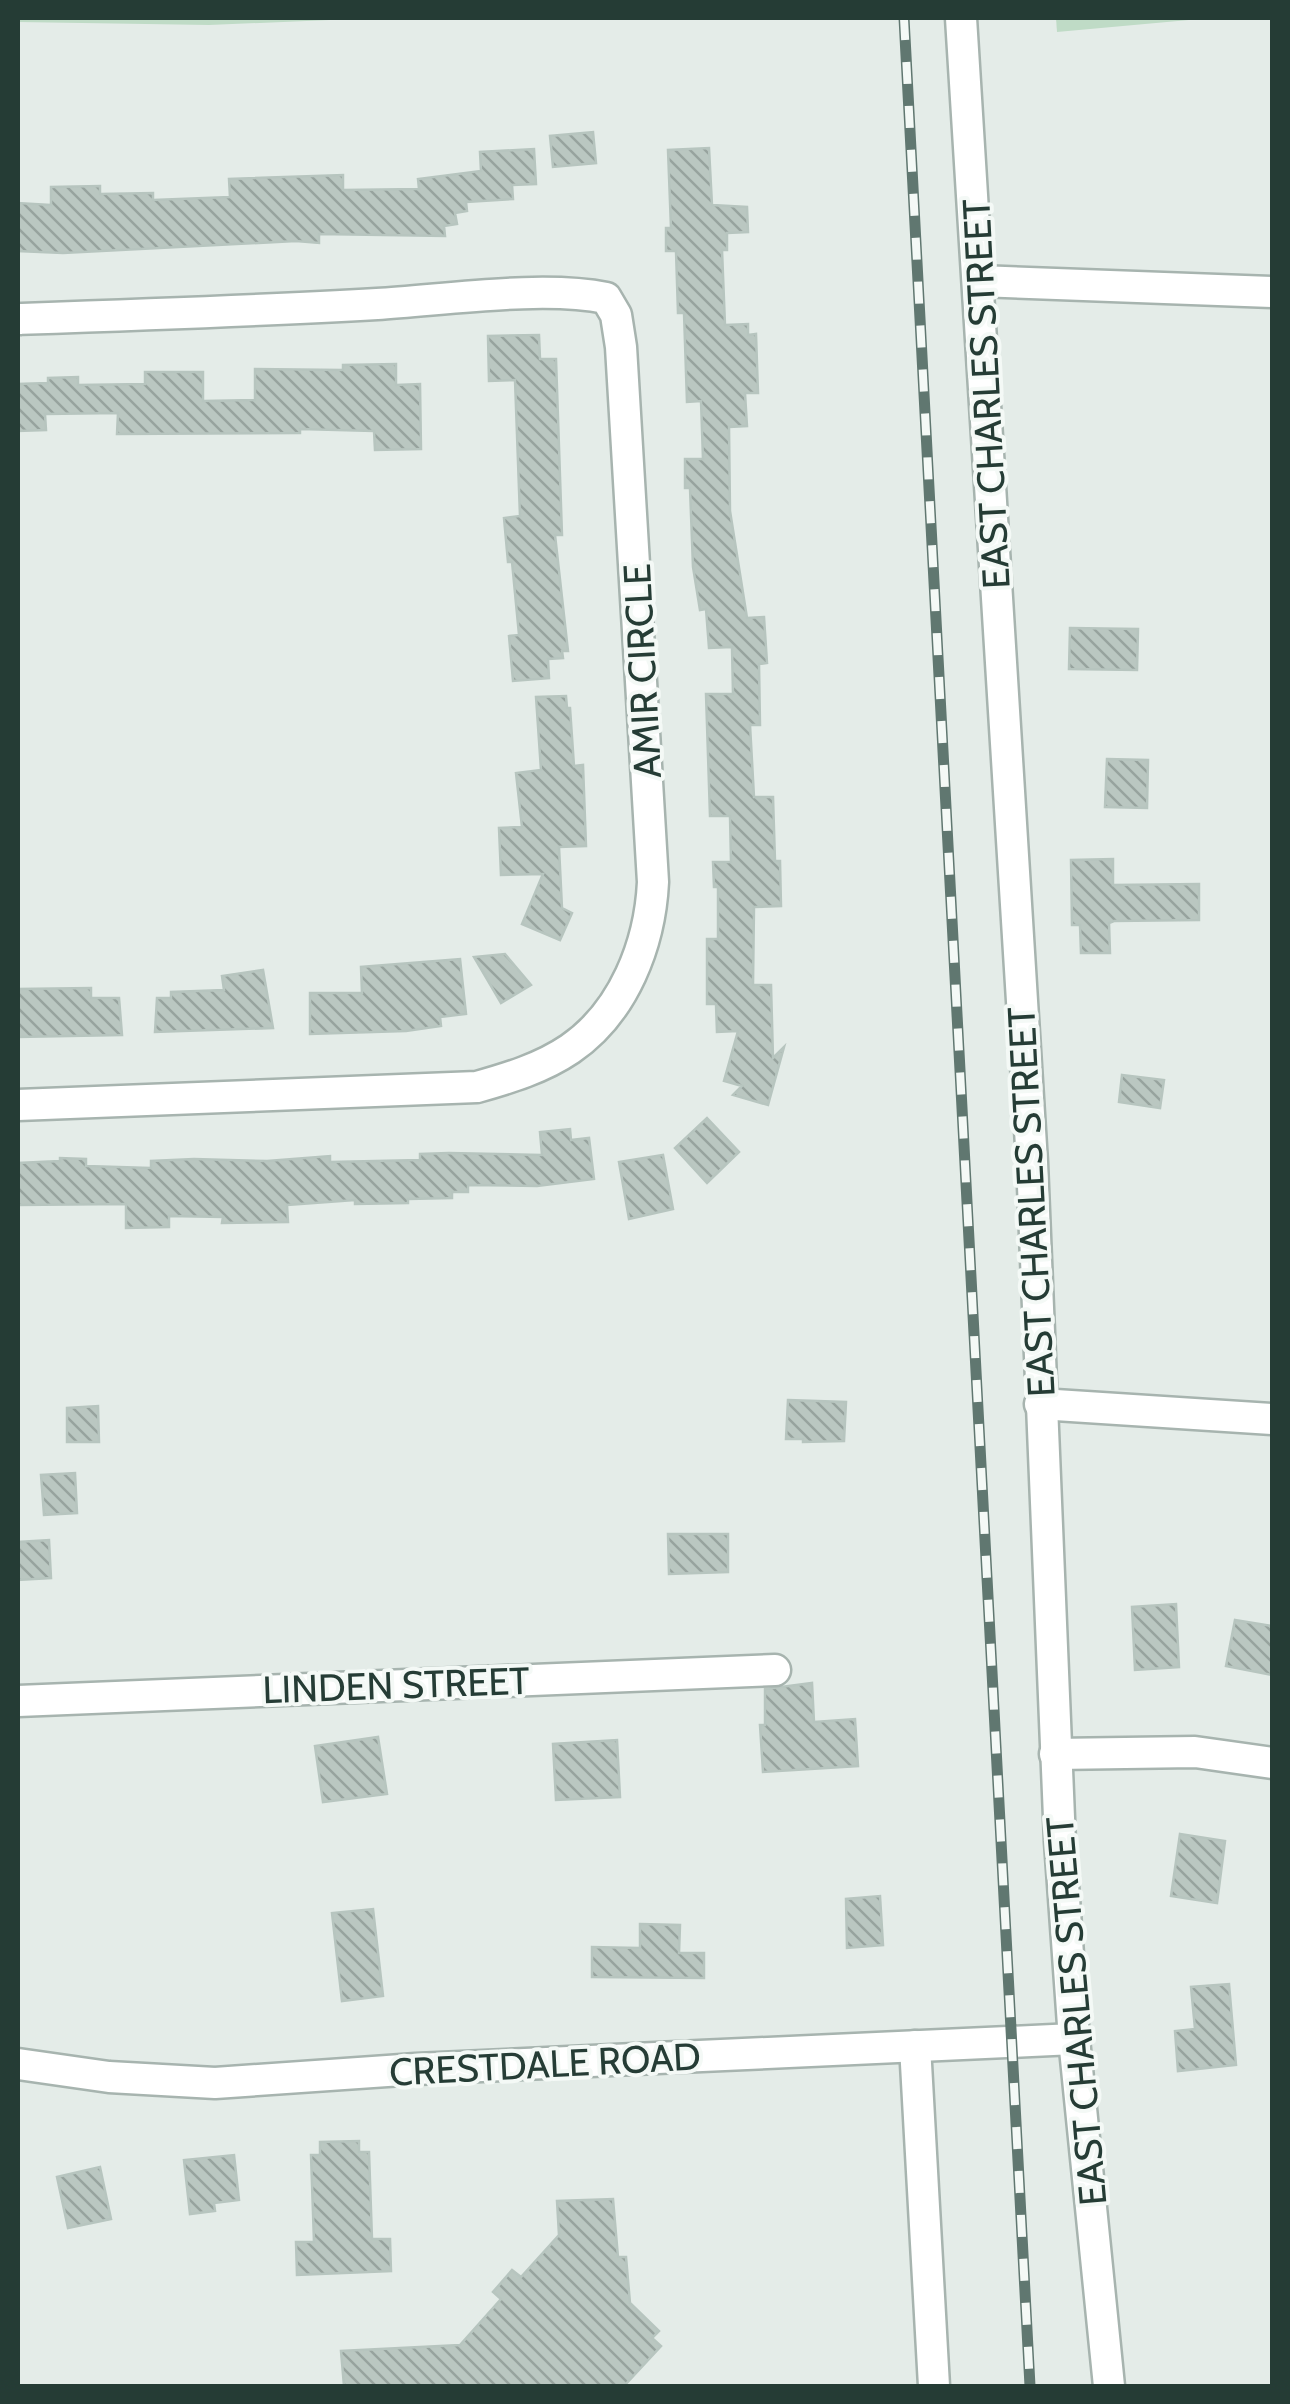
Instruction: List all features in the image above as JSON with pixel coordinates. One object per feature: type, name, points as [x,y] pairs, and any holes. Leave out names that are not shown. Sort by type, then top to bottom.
[{"type":"street","name":"EAST CHARLES STREET","points":[[961,18],[1032,1162],[1055,1754],[1074,2039],[1109,2386]]},
{"type":"street","points":[[979,281],[1272,292]]},
{"type":"street","name":"AMIR CIRCLE","points":[[18,319],[282,310],[505,296],[586,294],[606,298],[616,315],[621,346],[653,882],[652,914],[634,970],[600,1023],[572,1048],[510,1078],[477,1087],[18,1105]]},
{"type":"street","points":[[1040,1404],[1272,1419]]},
{"type":"street","name":"LINDEN STREET","points":[[18,1701],[775,1670]]},
{"type":"street","points":[[1055,1754],[1195,1752],[1272,1763]]},
{"type":"street","name":"CRESTDALE ROAD","points":[[18,2064],[109,2077],[215,2083],[416,2069],[1074,2039]]},
{"type":"street","points":[[915,2046],[934,2386]]},
{"type":"green space","points":[[18,18],[377,18],[209,25],[18,22]]},
{"type":"green space","points":[[1056,18],[1211,18],[1057,32]]},
{"type":"building","points":[[593,132],[596,163],[553,167],[550,136]]},
{"type":"building","points":[[709,148],[712,205],[747,207],[748,232],[727,233],[727,250],[722,250],[725,325],[748,324],[748,335],[756,334],[758,393],[745,393],[747,426],[729,427],[730,511],[747,618],[764,617],[767,663],[759,664],[760,725],[750,725],[754,797],[773,797],[775,861],[780,861],[781,906],[754,907],[753,985],[771,985],[773,1058],[784,1047],[768,1105],[733,1095],[742,1086],[724,1081],[738,1031],[717,1032],[716,1004],[707,1004],[707,939],[718,939],[718,887],[714,887],[713,862],[731,862],[730,816],[710,816],[706,694],[733,694],[732,647],[709,648],[706,609],[700,610],[693,567],[685,459],[703,459],[701,401],[687,402],[684,313],[678,313],[676,251],[666,251],[666,228],[671,228],[668,150]]},
{"type":"building","points":[[534,149],[536,184],[512,185],[513,199],[466,202],[467,211],[455,213],[457,224],[444,226],[445,236],[319,234],[319,243],[63,253],[18,251],[18,203],[51,205],[51,187],[100,186],[100,194],[153,193],[153,200],[230,197],[229,179],[343,175],[343,190],[419,189],[418,179],[481,171],[480,152]]},
{"type":"building","points":[[539,335],[540,359],[556,359],[562,535],[555,535],[568,651],[562,651],[563,658],[548,659],[549,678],[513,681],[509,636],[519,635],[504,518],[520,516],[515,380],[489,381],[488,336]]},
{"type":"building","points":[[396,364],[396,385],[420,384],[421,449],[375,450],[374,431],[117,434],[118,413],[45,414],[46,430],[18,431],[18,384],[48,383],[48,378],[78,377],[78,385],[145,384],[145,372],[203,372],[203,401],[255,400],[255,369],[343,370],[343,365]]},
{"type":"building","points":[[1070,628],[1138,629],[1137,670],[1069,669]]},
{"type":"building","points":[[566,696],[574,766],[583,765],[586,846],[559,847],[562,908],[572,913],[560,940],[522,924],[543,874],[501,875],[499,828],[522,827],[516,773],[541,770],[536,697]]},
{"type":"building","points":[[1107,759],[1148,760],[1147,808],[1105,807]]},
{"type":"building","points":[[1113,859],[1113,885],[1199,884],[1199,920],[1114,921],[1109,923],[1110,953],[1081,953],[1080,925],[1072,925],[1071,860]]},
{"type":"building","points":[[505,954],[531,985],[501,1003],[474,957]]},
{"type":"building","points":[[460,959],[466,1014],[440,1017],[441,1026],[406,1031],[310,1034],[310,993],[362,993],[361,967]]},
{"type":"building","points":[[263,970],[273,1028],[155,1032],[157,998],[171,998],[171,992],[224,990],[222,976]]},
{"type":"building","points":[[91,988],[91,998],[119,998],[122,1035],[18,1037],[18,989]]},
{"type":"building","points":[[1122,1075],[1164,1080],[1160,1108],[1119,1102]]},
{"type":"building","points":[[707,1118],[739,1152],[707,1183],[675,1148]]},
{"type":"building","points":[[570,1129],[571,1140],[589,1138],[594,1179],[537,1186],[468,1185],[468,1192],[452,1192],[452,1198],[408,1199],[408,1203],[355,1204],[355,1200],[287,1205],[288,1222],[222,1223],[223,1217],[169,1216],[169,1227],[126,1228],[126,1204],[18,1205],[18,1163],[60,1158],[86,1159],[86,1166],[151,1168],[151,1161],[194,1159],[267,1161],[330,1156],[330,1162],[420,1160],[420,1154],[449,1153],[542,1155],[540,1132]]},
{"type":"building","points":[[663,1155],[673,1209],[629,1219],[619,1162]]},
{"type":"building","points":[[788,1400],[846,1402],[844,1441],[786,1439]]},
{"type":"building","points":[[98,1406],[99,1442],[67,1442],[67,1408]]},
{"type":"building","points":[[75,1473],[77,1513],[44,1515],[41,1475]]},
{"type":"building","points":[[668,1534],[728,1534],[728,1572],[669,1574]]},
{"type":"building","points":[[49,1540],[51,1578],[18,1580],[18,1542]]},
{"type":"building","points":[[1176,1604],[1179,1667],[1135,1670],[1132,1607]]},
{"type":"building","points":[[1235,1620],[1272,1626],[1272,1675],[1226,1666]]},
{"type":"building","points":[[812,1683],[814,1722],[855,1719],[858,1766],[763,1772],[760,1725],[765,1725],[765,1689]]},
{"type":"building","points":[[378,1737],[387,1794],[323,1802],[315,1746]]},
{"type":"building","points":[[617,1740],[620,1797],[556,1800],[553,1744]]},
{"type":"building","points":[[1180,1834],[1225,1841],[1217,1903],[1171,1896]]},
{"type":"building","points":[[880,1896],[883,1945],[847,1948],[846,1899]]},
{"type":"building","points":[[373,1909],[383,1996],[342,2001],[332,1913]]},
{"type":"building","points":[[640,1924],[680,1925],[679,1953],[704,1953],[704,1978],[592,1977],[592,1947],[640,1948]]},
{"type":"building","points":[[1229,1984],[1236,2065],[1178,2071],[1175,2031],[1195,2029],[1191,1987]]},
{"type":"building","points":[[359,2141],[359,2152],[369,2152],[372,2239],[390,2239],[391,2271],[297,2275],[296,2242],[314,2242],[311,2155],[320,2155],[320,2142]]},
{"type":"building","points":[[234,2155],[239,2200],[214,2203],[215,2211],[190,2214],[184,2160]]},
{"type":"building","points":[[100,2167],[111,2219],[68,2228],[57,2177]]},
{"type":"building","points":[[613,2199],[618,2257],[626,2257],[630,2303],[659,2331],[652,2338],[661,2346],[624,2386],[344,2386],[341,2351],[460,2345],[501,2299],[493,2292],[512,2270],[521,2277],[559,2235],[557,2201]]},
{"type":"railway","points":[[904,18],[1030,2386]]}]
